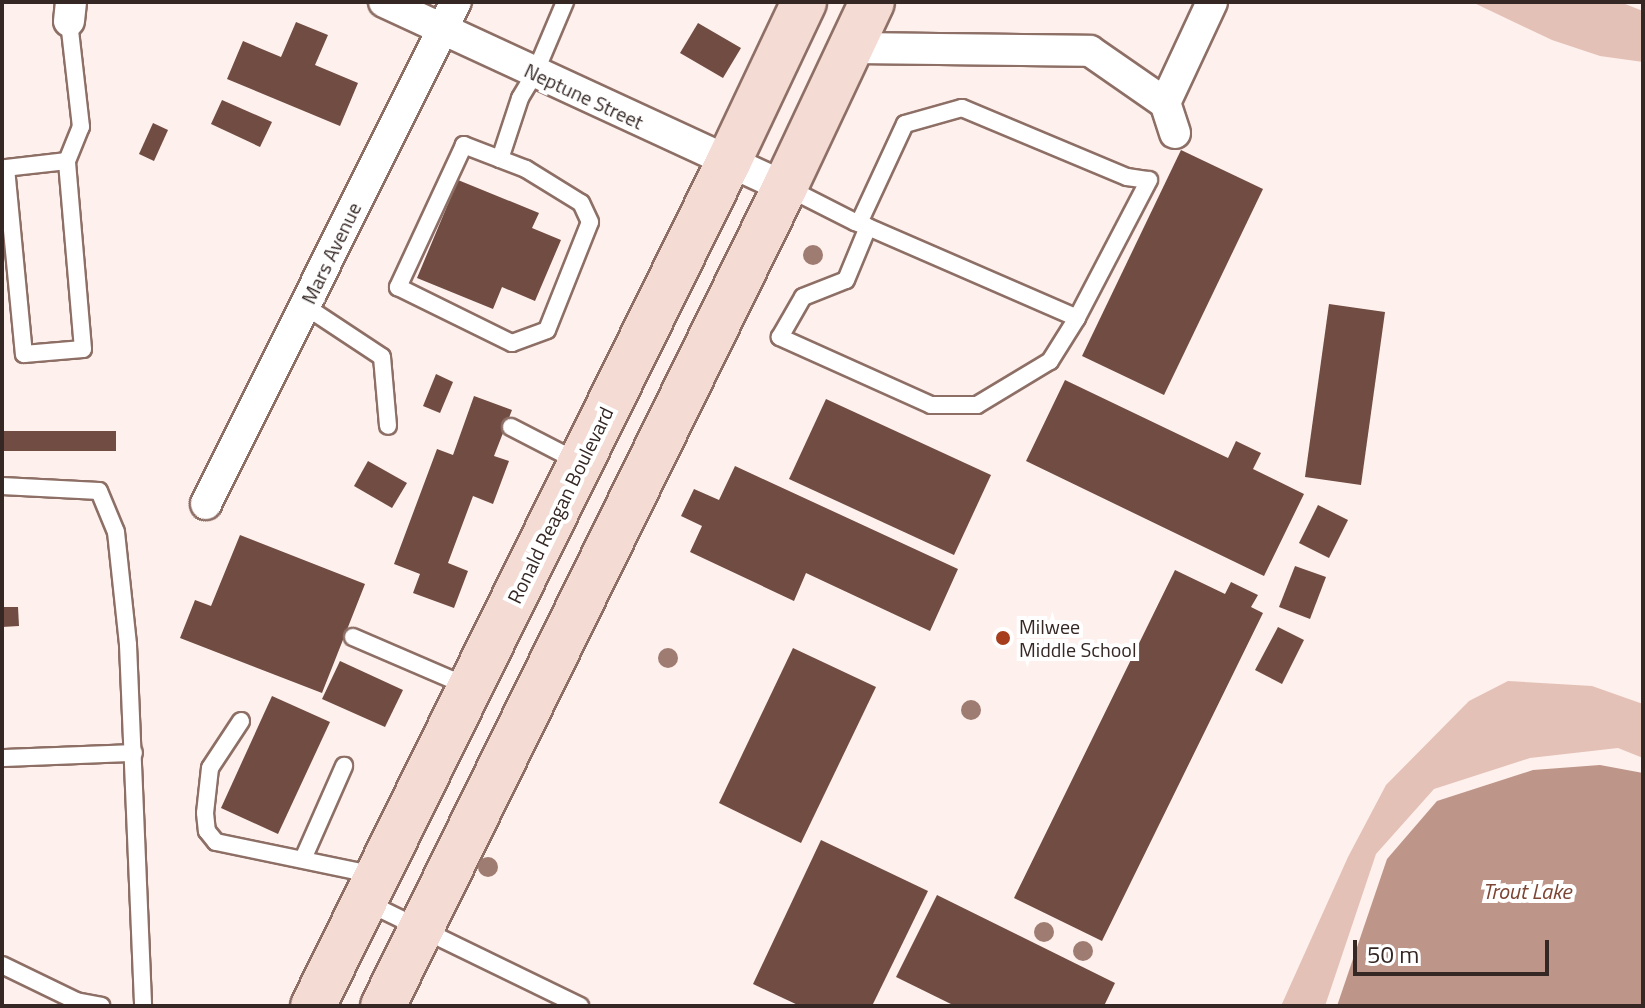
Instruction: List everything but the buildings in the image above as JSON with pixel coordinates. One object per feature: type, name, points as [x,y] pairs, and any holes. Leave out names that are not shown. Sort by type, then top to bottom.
[{"type":"main road","name":"Ronald Reagan Boulevard","points":[[313,1006],[728,163],[804,2]]},
{"type":"main road","points":[[383,1006],[785,187],[872,2]]},
{"type":"street","name":"Neptune Street","points":[[384,2],[785,187]]},
{"type":"street","name":"Mars Avenue","points":[[206,504],[456,2]]},
{"type":"street","points":[[1165,103],[1212,2]]},
{"type":"street","points":[[850,48],[1090,51],[1165,103],[1175,133]]},
{"type":"lane","points":[[500,159],[520,98],[535,73],[565,2]]},
{"type":"lane","points":[[67,161],[6,168],[24,354],[83,349],[67,161],[81,127],[70,11]]},
{"type":"lane","points":[[962,108],[1127,177],[1149,180],[1077,318],[1050,361],[977,405],[931,405],[780,337],[803,297],[846,280],[863,225],[905,124],[962,108]]},
{"type":"lane","points":[[464,145],[500,159],[526,169],[581,203],[590,222],[547,330],[512,343],[398,287],[464,145]]},
{"type":"lane","points":[[785,187],[863,225],[1077,318]]},
{"type":"lane","points":[[305,306],[382,357],[388,426]]},
{"type":"lane","points":[[511,427],[581,463]]},
{"type":"lane","points":[[2,486],[99,491],[116,532],[128,645],[143,1006]]},
{"type":"lane","points":[[353,637],[471,688]]},
{"type":"lane","points":[[241,721],[210,768],[205,813],[207,831],[216,842],[303,859],[370,888],[421,929],[580,1006]]},
{"type":"lane","points":[[2,758],[134,753]]},
{"type":"lane","points":[[303,859],[344,766]]},
{"type":"lane","points":[[2,965],[76,1001],[102,1006]]},
{"type":"shaded area","points":[[1472,2],[1620,2],[1643,11],[1643,62],[1600,56],[1552,40]]},
{"type":"shaded area","points":[[1508,681],[1592,686],[1643,704],[1643,758],[1618,748],[1530,758],[1434,789],[1376,854],[1325,1006],[1281,1006],[1348,857],[1386,785],[1469,701]]},
{"type":"water","name":"Trout Lake","points":[[1600,765],[1643,773],[1643,1006],[1337,1006],[1387,859],[1437,801],[1533,770]]},
{"type":"place","name":"Milwee Middle School","points":[[1003,638]]}]
